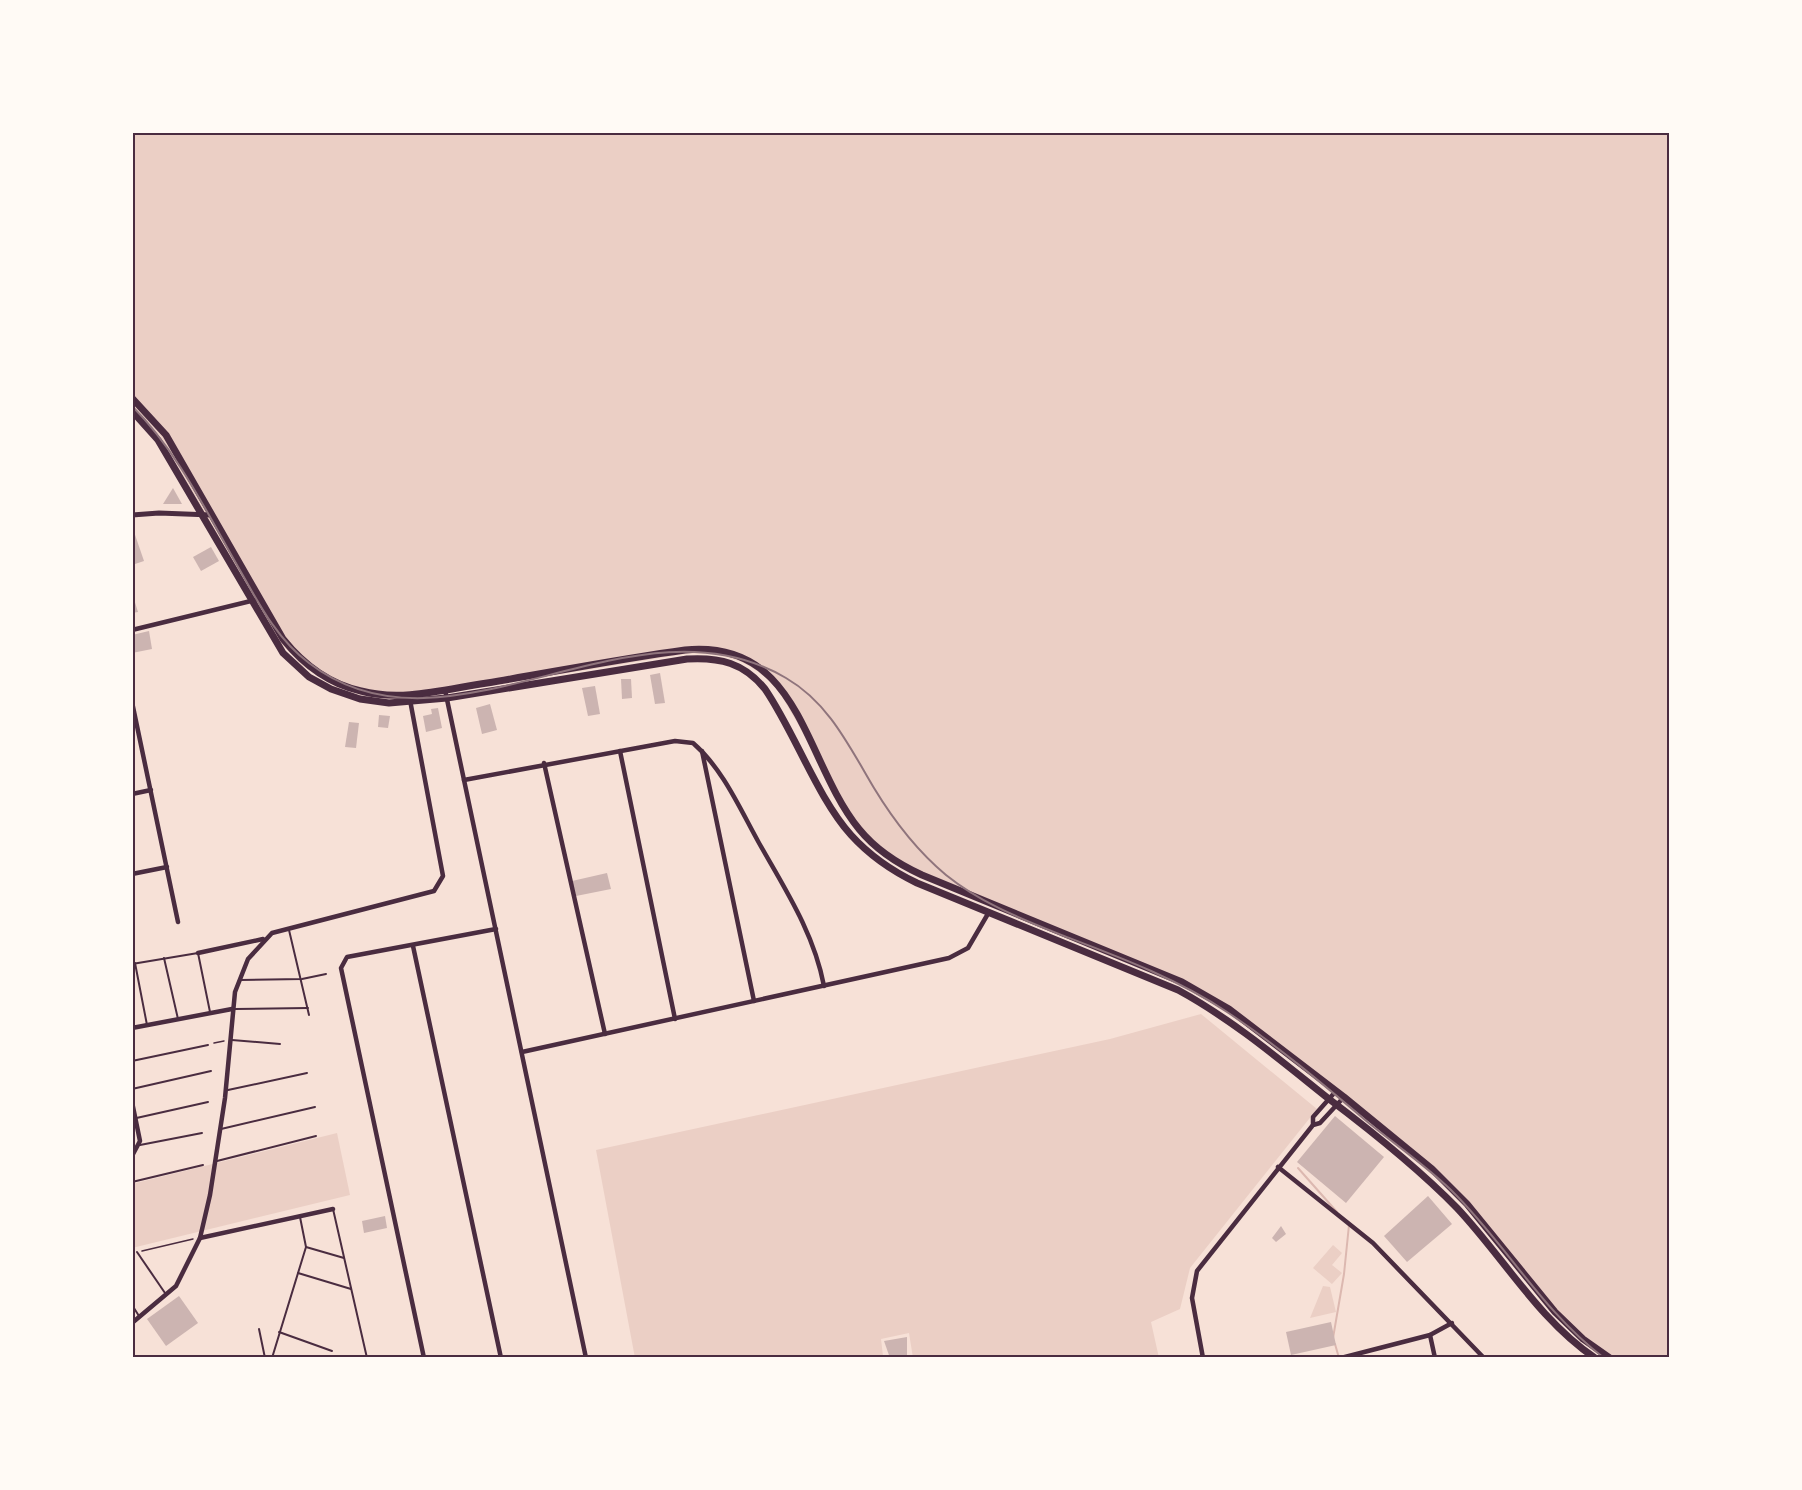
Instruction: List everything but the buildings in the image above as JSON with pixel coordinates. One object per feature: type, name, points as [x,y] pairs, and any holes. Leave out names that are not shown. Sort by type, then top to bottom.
[{"type":"main road","points":[[132,398],[166,435],[252,602],[283,653],[309,677],[360,699],[410,703],[687,659],[722,659],[734,663],[757,679],[769,695],[837,816],[853,838],[896,872],[1178,990],[1216,1012],[1337,1104],[1443,1194],[1551,1320],[1595,1358]]},
{"type":"main road","points":[[132,411],[158,440],[292,650],[323,676],[362,692],[390,696],[445,690],[685,650],[704,649],[738,655],[766,671],[776,680],[846,809],[873,843],[902,866],[994,902],[1182,982],[1207,995],[1336,1090],[1451,1187],[1555,1312],[1583,1339],[1610,1358]]},
{"type":"street","points":[[132,515],[159,513],[207,516]]},
{"type":"street","points":[[132,630],[252,602],[259,597]]},
{"type":"street","points":[[445,690],[586,1358]]},
{"type":"street","points":[[132,1323],[166,1296],[184,1273],[200,1238],[226,1091],[232,1009],[239,980],[248,959],[264,939],[272,933],[434,891],[440,885],[443,876],[410,694]]},
{"type":"street","points":[[132,702],[178,922]]},
{"type":"street","points":[[464,780],[544,763],[686,740],[702,750],[726,783],[804,925],[817,956],[824,986]]},
{"type":"street","points":[[702,750],[754,1001]]},
{"type":"street","points":[[620,751],[675,1019]]},
{"type":"street","points":[[544,763],[605,1034]]},
{"type":"street","points":[[132,794],[151,790]]},
{"type":"street","points":[[132,874],[167,867]]},
{"type":"street","points":[[522,1052],[955,956],[973,943],[994,902]]},
{"type":"street","points":[[424,1358],[341,968],[347,957],[496,929]]},
{"type":"street","points":[[198,952],[264,939]]},
{"type":"street","points":[[413,946],[501,1358]]},
{"type":"street","points":[[132,1028],[232,1009]]},
{"type":"street","points":[[1313,1125],[1313,1117],[1336,1090]]},
{"type":"street","points":[[1203,1358],[1192,1299],[1197,1271],[1313,1125],[1320,1123],[1344,1097]]},
{"type":"street","points":[[132,1102],[140,1145],[132,1156]]},
{"type":"street","points":[[1278,1167],[1373,1244],[1484,1358]]},
{"type":"street","points":[[200,1238],[333,1209]]},
{"type":"street","points":[[1341,1358],[1359,1356],[1430,1335],[1452,1323]]},
{"type":"street","points":[[1430,1335],[1435,1358]]},
{"type":"lane","points":[[288,928],[309,1015]]},
{"type":"lane","points":[[147,1025],[134,964],[198,952],[210,1012]]},
{"type":"lane","points":[[164,958],[177,1019]]},
{"type":"lane","points":[[239,980],[302,980],[326,974]]},
{"type":"lane","points":[[232,1009],[308,1008]]},
{"type":"lane","points":[[230,1040],[280,1044]]},
{"type":"lane","points":[[132,1061],[208,1045]]},
{"type":"lane","points":[[132,1089],[211,1071]]},
{"type":"lane","points":[[226,1091],[307,1073]]},
{"type":"lane","points":[[134,1119],[207,1102]]},
{"type":"lane","points":[[220,1129],[315,1107]]},
{"type":"lane","points":[[140,1145],[202,1133]]},
{"type":"lane","points":[[215,1161],[316,1136]]},
{"type":"lane","points":[[132,1182],[203,1165]]},
{"type":"lane","points":[[333,1209],[367,1358]]},
{"type":"lane","points":[[272,1358],[306,1247],[300,1216]]},
{"type":"lane","points":[[306,1247],[345,1258]]},
{"type":"lane","points":[[137,1252],[166,1296]]},
{"type":"lane","points":[[298,1273],[351,1289]]},
{"type":"lane","points":[[132,1305],[140,1317]]},
{"type":"lane","points":[[259,1329],[265,1358]]},
{"type":"lane","points":[[279,1332],[332,1351]]},
{"type":"path","points":[[208,1045],[230,1040]]},
{"type":"path","points":[[137,1252],[200,1238]]},
{"type":"shaded area","points":[[132,132],[1670,132],[1670,1358],[1610,1358],[1573,1330],[1467,1204],[1432,1169],[1207,995],[902,865],[860,830],[781,695],[761,674],[739,661],[713,654],[685,654],[451,692],[389,699],[361,695],[334,686],[301,665],[276,638],[161,437],[132,404]]},
{"type":"shaded area","points":[[1201,1014],[1317,1109],[1190,1268],[1180,1309],[1151,1322],[1159,1358],[913,1358],[909,1333],[881,1339],[883,1356],[888,1355],[888,1358],[635,1358],[596,1150],[1110,1039]]},
{"type":"shaded area","points":[[337,1133],[350,1195],[132,1248],[132,1184]]},
{"type":"shaded area","points":[[1333,1245],[1342,1253],[1332,1265],[1342,1273],[1332,1284],[1313,1268]]},
{"type":"shaded area","points":[[1323,1286],[1330,1287],[1336,1312],[1310,1318]]},
{"type":"waterway","points":[[1298,1168],[1337,1212]]},
{"type":"waterway","points":[[1333,1338],[1344,1274],[1349,1225]]},
{"type":"waterway","points":[[1335,1344],[1339,1358]]},
{"type":"railway","points":[[132,406],[149,424],[178,464],[270,622],[288,644],[309,663],[363,691],[421,698],[481,691],[604,662],[666,652],[727,656],[786,678],[801,688],[826,713],[847,741],[889,812],[915,845],[946,875],[1003,910],[1189,989],[1264,1038],[1451,1190],[1561,1319],[1604,1358]]}]
